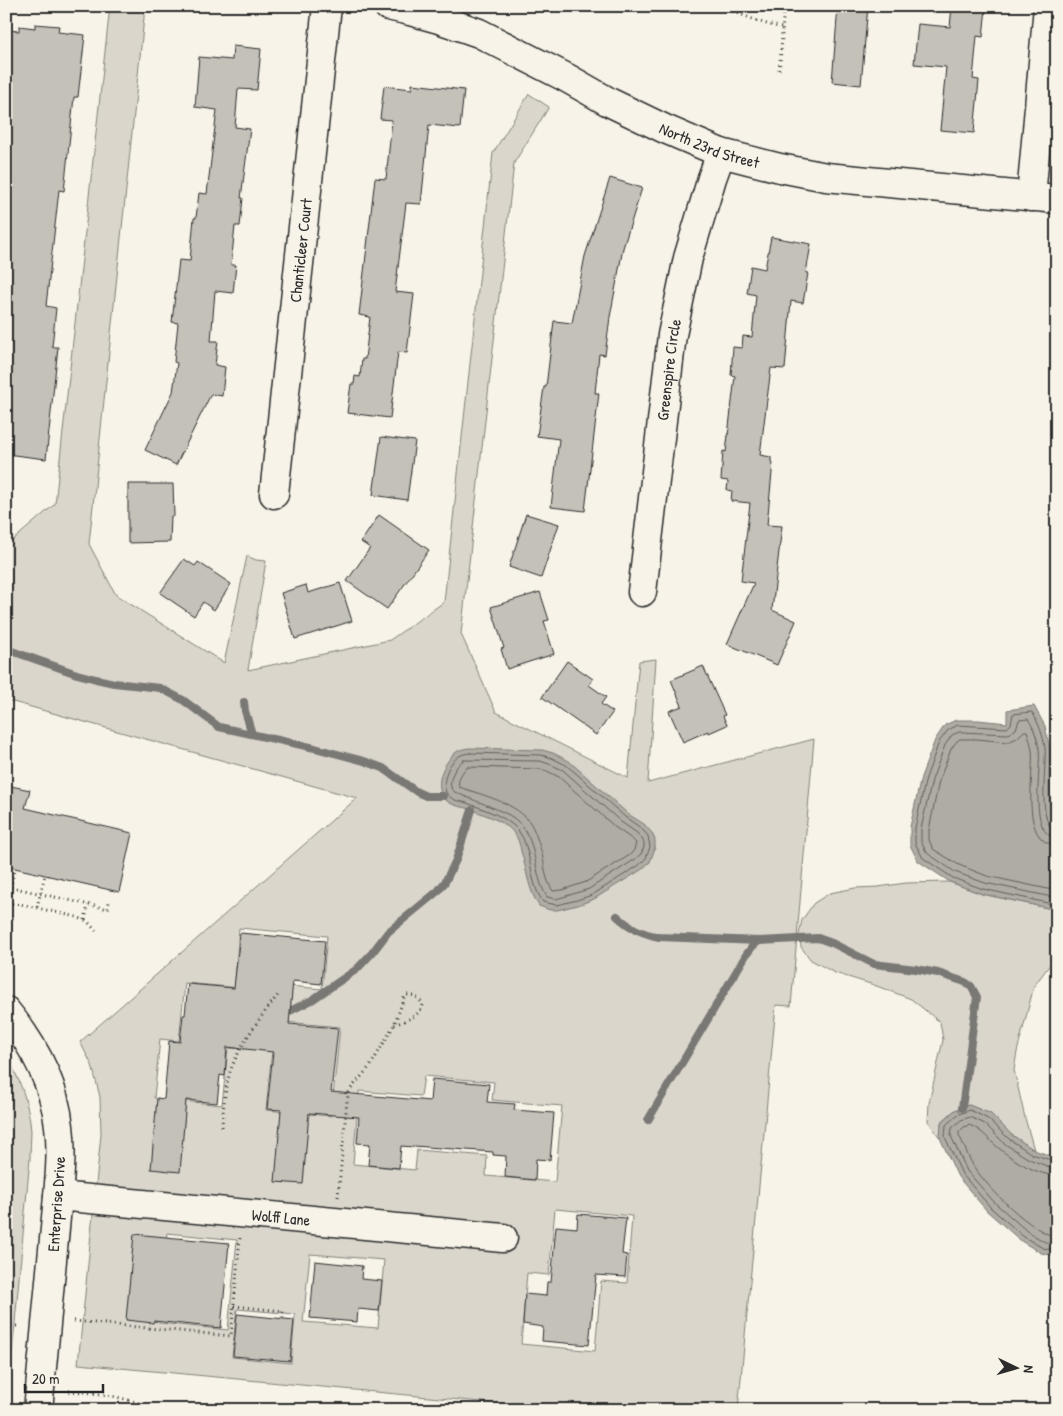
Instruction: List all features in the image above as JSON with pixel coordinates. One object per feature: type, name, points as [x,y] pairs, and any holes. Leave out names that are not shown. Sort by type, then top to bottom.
[{"type":"street","name":"Chanticleer Court","points":[[274,494],[327,6]]},
{"type":"street","name":"North 23rd Street","points":[[388,6],[439,19],[479,33],[567,78],[608,102],[721,153],[826,177],[1044,198]]},
{"type":"street","points":[[1044,198],[1048,6]]},
{"type":"street","name":"Greenspire Circle","points":[[642,592],[672,335],[688,258],[721,153]]},
{"type":"street","name":"Enterprise Drive","points":[[6,1011],[26,1037],[42,1065],[53,1096],[60,1133],[58,1196],[38,1410]]},
{"type":"street","name":"Wolff Lane","points":[[58,1196],[503,1238]]},
{"type":"path","points":[[719,6],[764,24],[782,28]]},
{"type":"path","points":[[779,70],[783,40],[784,6]]},
{"type":"path","points":[[15,868],[7,905],[37,907],[77,917],[85,920],[96,931]]},
{"type":"path","points":[[37,907],[45,875]]},
{"type":"path","points":[[11,887],[108,909],[109,902]]},
{"type":"path","points":[[85,920],[88,905]]},
{"type":"path","points":[[222,1127],[226,1090],[232,1066],[264,1013],[278,995]]},
{"type":"path","points":[[337,1222],[349,1091],[371,1065],[394,1025],[401,1003],[406,995],[418,998],[422,1007],[418,1014],[394,1025]]},
{"type":"path","points":[[6,1326],[45,1326],[64,1321],[231,1336],[242,1214]]},
{"type":"path","points":[[234,1306],[283,1311],[282,1319]]},
{"type":"path","points":[[68,1391],[124,1398],[156,1410]]},
{"type":"shaded area","points":[[110,6],[145,8],[89,544],[116,595],[224,663],[247,556],[256,560],[266,561],[248,670],[390,640],[444,602],[493,153],[529,94],[549,107],[514,163],[461,634],[496,712],[628,778],[639,661],[656,659],[648,783],[814,739],[791,1006],[776,1005],[738,1410],[567,1410],[78,1364],[101,1134],[100,1097],[92,1065],[80,1042],[357,798],[6,700],[6,546],[55,504]],"holes":[[[239,928],[327,936],[322,989],[235,981]],[[185,983],[251,989],[245,1049],[228,1048],[222,1105],[154,1098],[160,1039],[179,1041]],[[275,1021],[340,1027],[331,1116],[266,1110]],[[424,1076],[494,1082],[492,1100],[562,1106],[555,1182],[486,1176],[487,1156],[417,1150],[415,1170],[353,1164],[359,1091],[421,1096]],[[555,1209],[632,1216],[627,1283],[601,1281],[595,1351],[521,1344],[527,1273],[549,1275]],[[167,1233],[237,1240],[228,1330],[159,1323]],[[310,1254],[384,1260],[378,1328],[303,1322]],[[237,1309],[295,1314],[291,1363],[232,1357]]]},
{"type":"shaded area","points":[[950,882],[982,894],[1057,910],[1057,955],[1034,986],[1014,1070],[1034,1150],[1012,1135],[991,1114],[969,1105],[955,1110],[941,1122],[940,1138],[928,1121],[929,1103],[943,1040],[940,1022],[911,999],[835,973],[811,960],[801,947],[799,934],[802,920],[814,903],[830,893],[855,888],[906,883]]},
{"type":"shaded area","points":[[6,1056],[16,1073],[23,1092],[31,1131],[7,1410]]},
{"type":"water","points":[[1034,706],[1045,726],[1050,749],[1050,814],[1057,832],[1057,910],[982,894],[950,882],[918,861],[910,845],[910,827],[921,777],[935,740],[945,725],[956,720],[1007,723],[1007,710]]},
{"type":"water","points":[[470,748],[542,750],[569,761],[628,814],[644,824],[652,833],[655,840],[655,848],[650,862],[641,870],[594,899],[557,910],[550,910],[539,906],[530,887],[517,837],[510,828],[486,815],[452,804],[442,796],[439,784],[445,766],[455,753]]},
{"type":"water","points":[[969,1105],[991,1114],[1012,1135],[1034,1150],[1057,1158],[1057,1256],[1041,1253],[1021,1241],[987,1211],[958,1177],[940,1138],[941,1123],[955,1110]]},
{"type":"building","points":[[838,6],[868,6],[861,85],[832,82]]},
{"type":"building","points":[[952,6],[986,8],[983,37],[977,36],[973,79],[979,80],[974,133],[940,130],[946,67],[914,64],[918,24],[950,27]]},
{"type":"building","points":[[35,24],[59,26],[58,32],[85,35],[78,97],[74,97],[64,191],[59,190],[46,306],[56,308],[52,347],[58,347],[46,459],[6,454],[6,129],[10,84],[6,83],[6,30],[19,31],[19,26],[35,28]]},
{"type":"building","points":[[233,46],[261,49],[257,90],[238,89],[235,127],[250,129],[241,198],[243,198],[240,226],[235,226],[231,265],[236,265],[233,293],[215,291],[211,341],[218,341],[215,365],[225,367],[222,396],[211,394],[176,465],[145,450],[173,392],[177,363],[174,362],[178,323],[172,322],[179,260],[190,261],[194,218],[196,218],[199,193],[207,194],[217,110],[195,107],[199,57],[232,60]]},
{"type":"building","points":[[412,84],[464,90],[460,128],[429,125],[421,204],[406,203],[395,292],[414,294],[407,353],[398,352],[390,418],[347,413],[351,384],[354,384],[355,376],[360,377],[362,359],[365,359],[370,317],[359,315],[375,178],[386,179],[392,120],[380,119],[384,86],[412,89]]},
{"type":"building","points":[[610,178],[642,188],[623,248],[605,355],[599,354],[595,393],[599,393],[585,511],[551,507],[559,439],[537,436],[544,387],[546,387],[554,321],[572,323],[585,256]]},
{"type":"building","points":[[771,237],[811,244],[803,303],[791,301],[785,369],[771,368],[760,455],[771,457],[771,462],[773,462],[767,525],[782,526],[772,610],[796,621],[777,665],[727,644],[754,583],[741,581],[750,503],[731,501],[732,491],[727,490],[728,481],[721,480],[723,451],[726,452],[735,376],[731,375],[733,347],[742,348],[743,336],[752,337],[756,295],[747,293],[751,266],[765,269]]},
{"type":"building","points":[[381,437],[415,441],[407,500],[373,495]]},
{"type":"building","points":[[128,484],[173,484],[174,516],[171,516],[170,542],[128,543]]},
{"type":"building","points":[[526,514],[559,524],[541,578],[509,567]]},
{"type":"building","points":[[379,515],[429,550],[387,609],[347,581],[370,548],[361,542]]},
{"type":"building","points":[[184,559],[195,566],[198,562],[231,584],[214,610],[203,602],[194,616],[160,593]]},
{"type":"building","points":[[340,583],[352,621],[295,639],[281,593],[306,585],[308,593]]},
{"type":"building","points":[[540,592],[549,620],[544,621],[554,654],[507,669],[501,649],[504,648],[491,607]]},
{"type":"building","points":[[567,661],[593,679],[589,685],[606,697],[601,704],[613,712],[596,735],[542,697]]},
{"type":"building","points":[[703,666],[725,715],[723,716],[727,725],[683,742],[669,711],[682,706],[671,680]]},
{"type":"building","points":[[6,785],[30,790],[25,808],[132,833],[119,892],[6,866]]},
{"type":"building","points":[[240,933],[325,941],[321,984],[293,981],[289,1024],[338,1028],[331,1092],[430,1101],[432,1079],[489,1084],[487,1102],[515,1104],[514,1110],[554,1113],[550,1160],[536,1159],[535,1180],[505,1177],[506,1156],[493,1155],[493,1152],[401,1146],[399,1168],[368,1165],[370,1144],[357,1143],[359,1117],[309,1113],[303,1184],[275,1182],[281,1110],[267,1109],[273,1052],[227,1047],[225,1076],[220,1075],[217,1103],[186,1100],[180,1172],[151,1169],[157,1098],[164,1099],[169,1041],[180,1042],[188,984],[234,988]]},
{"type":"building","points":[[578,1214],[626,1218],[622,1254],[627,1255],[625,1277],[596,1275],[589,1345],[542,1341],[543,1327],[523,1324],[525,1294],[546,1296],[547,1282],[551,1282],[556,1226],[577,1228]]},
{"type":"building","points":[[134,1234],[229,1243],[221,1328],[126,1320]]},
{"type":"building","points":[[315,1261],[362,1266],[361,1279],[382,1281],[379,1311],[358,1309],[357,1322],[310,1318]]},
{"type":"building","points":[[237,1314],[294,1320],[290,1361],[233,1356]]},
{"type":"waterway","points":[[6,649],[96,679],[160,688],[183,700],[219,727],[364,761],[383,768],[417,792],[426,796],[443,796]]},
{"type":"waterway","points":[[244,702],[252,734]]},
{"type":"waterway","points":[[282,1015],[312,1000],[357,969],[388,932],[438,891],[445,882],[456,860],[472,810]]},
{"type":"waterway","points":[[617,916],[636,930],[659,937],[759,941],[818,938],[874,964],[938,973],[965,982],[971,986],[977,997],[962,1108]]},
{"type":"waterway","points":[[648,1120],[746,955],[759,941]]}]
